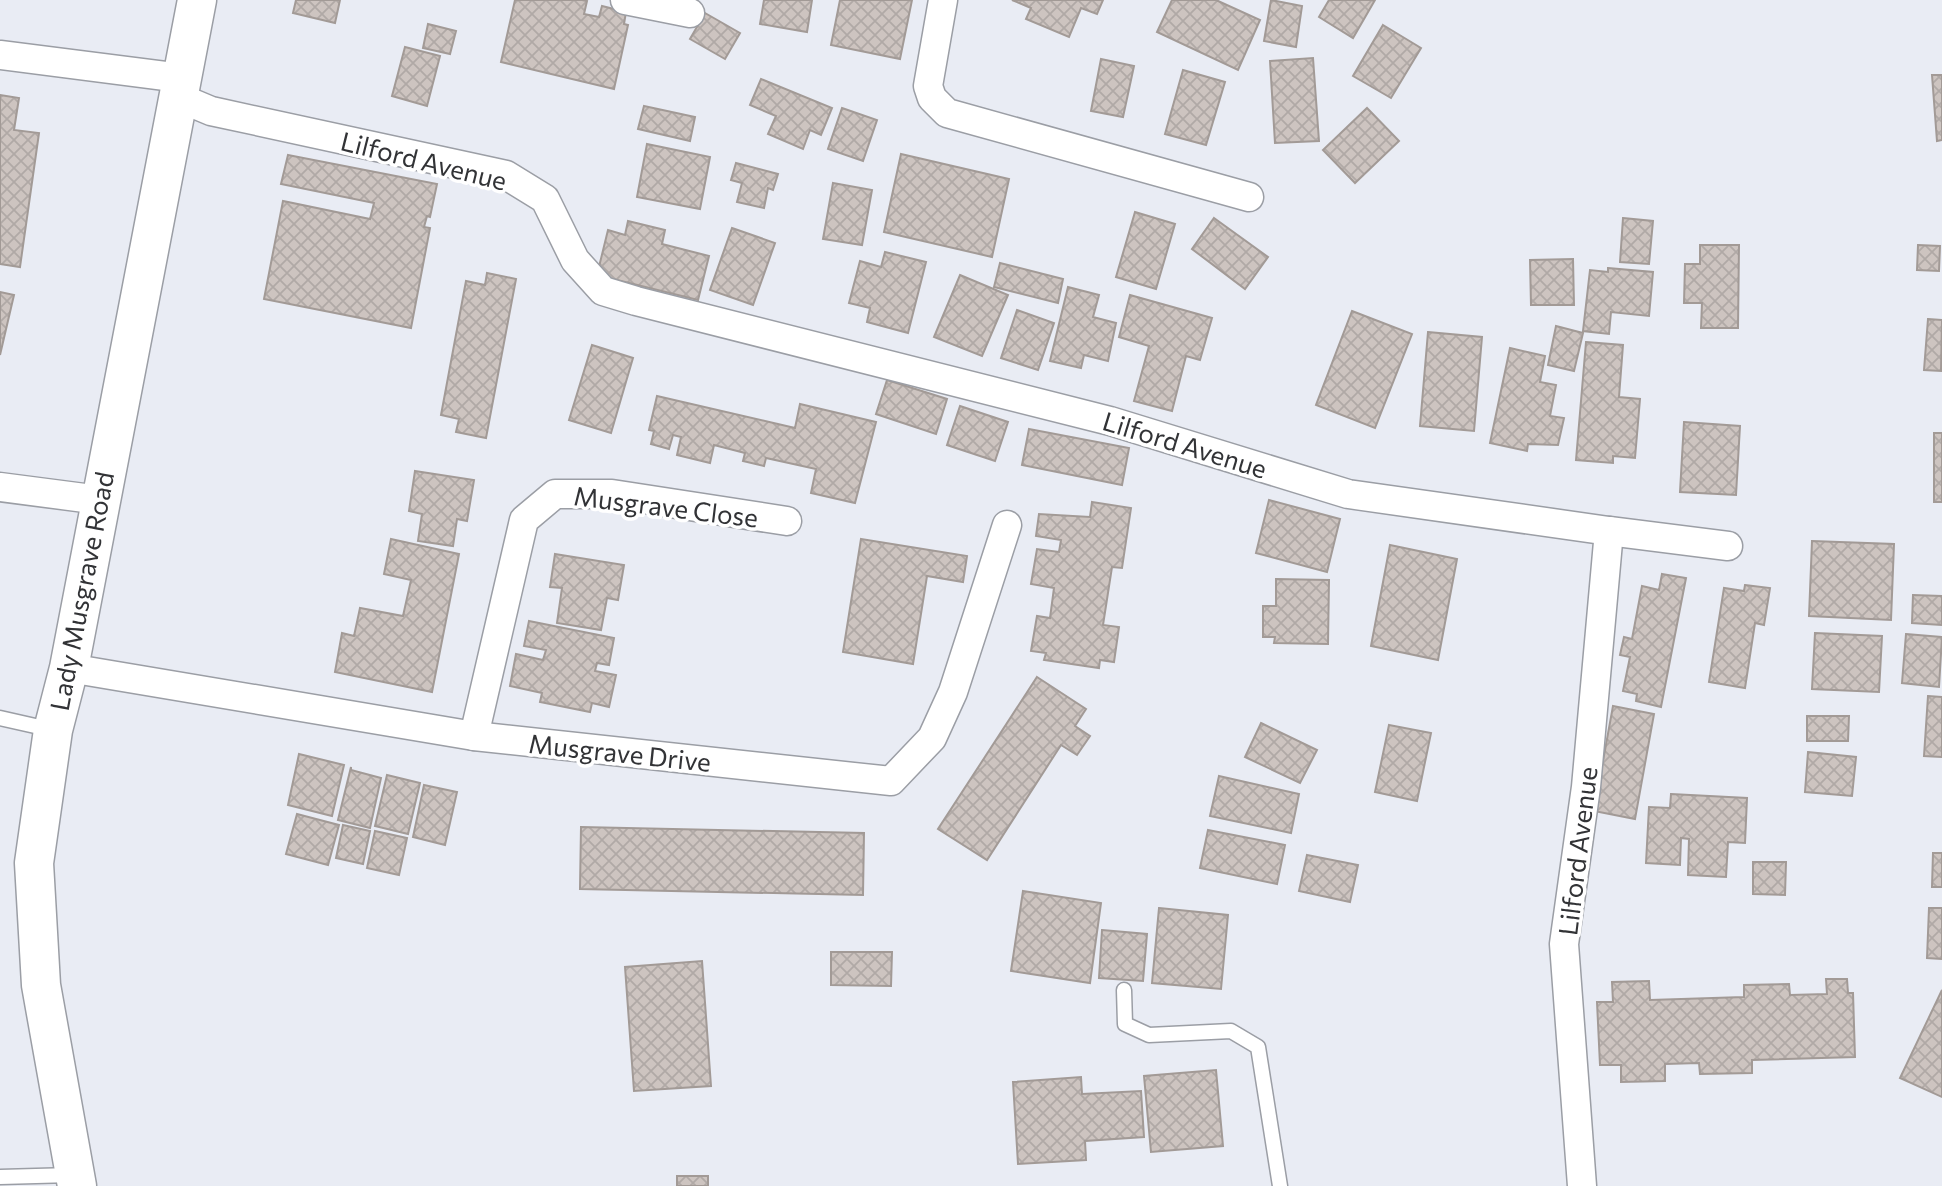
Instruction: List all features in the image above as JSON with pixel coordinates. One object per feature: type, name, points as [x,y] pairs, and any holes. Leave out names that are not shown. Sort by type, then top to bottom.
[{"type":"main road","name":"Lady Musgrave Road","points":[[76,1180],[41,985],[34,863],[53,730],[69,668],[197,0]]},
{"type":"street","points":[[625,0],[690,13]]},
{"type":"street","points":[[943,0],[928,86],[932,98],[947,113],[1250,197]]},
{"type":"street","name":"Lilford Avenue","points":[[0,55],[180,88],[211,111],[506,175],[545,199],[575,260],[603,291],[625,298],[1110,421],[1348,494],[1609,531],[1586,787],[1564,944],[1582,1186]]},
{"type":"street","points":[[0,487],[100,500]]},
{"type":"street","name":"Musgrave Close","points":[[474,736],[524,520],[555,494],[612,494],[787,521]]},
{"type":"street","name":"Musgrave Drive","points":[[69,668],[474,736],[891,781],[932,738],[953,692],[1007,524]]},
{"type":"street","points":[[1609,531],[1728,546]]},
{"type":"lane","points":[[0,719],[53,730]]},
{"type":"lane","points":[[1124,990],[1125,1024],[1149,1035],[1231,1031],[1258,1047],[1280,1186]]},
{"type":"lane","points":[[0,1177],[76,1180]]},
{"type":"building","points":[[296,0],[340,0],[335,23],[293,13]]},
{"type":"building","points":[[515,0],[587,1],[584,14],[599,17],[602,6],[626,12],[624,24],[628,25],[614,89],[501,62]]},
{"type":"building","points":[[764,0],[812,0],[807,32],[760,24]]},
{"type":"building","points":[[840,0],[912,0],[900,59],[831,45]]},
{"type":"building","points":[[1012,0],[1103,0],[1097,14],[1081,8],[1069,37],[1026,19],[1031,8]]},
{"type":"building","points":[[1172,0],[1216,0],[1260,20],[1238,70],[1157,32]]},
{"type":"building","points":[[1271,0],[1302,6],[1296,47],[1264,41]]},
{"type":"building","points":[[1329,0],[1375,0],[1353,38],[1319,17]]},
{"type":"building","points":[[705,13],[740,33],[725,59],[690,39]]},
{"type":"building","points":[[428,24],[456,31],[450,54],[423,48]]},
{"type":"building","points":[[1383,25],[1421,48],[1391,98],[1353,76]]},
{"type":"building","points":[[405,47],[440,56],[427,106],[392,96]]},
{"type":"building","points":[[1313,58],[1319,141],[1275,143],[1270,61]]},
{"type":"building","points":[[1101,59],[1134,66],[1123,117],[1091,111]]},
{"type":"building","points":[[1183,70],[1225,82],[1206,145],[1165,134]]},
{"type":"building","points":[[1932,75],[1942,75],[1942,140],[1937,141]]},
{"type":"building","points":[[761,79],[832,108],[821,135],[810,130],[803,149],[768,134],[776,116],[750,105]]},
{"type":"building","points":[[0,95],[19,98],[14,130],[39,133],[20,267],[0,264]]},
{"type":"building","points":[[644,106],[695,117],[690,141],[638,129]]},
{"type":"building","points":[[842,108],[877,120],[863,161],[828,149]]},
{"type":"building","points":[[1367,108],[1399,141],[1355,183],[1323,150]]},
{"type":"building","points":[[647,144],[710,157],[700,209],[637,197]]},
{"type":"building","points":[[901,154],[1009,179],[992,257],[884,232]]},
{"type":"building","points":[[288,155],[437,184],[430,217],[427,216],[424,227],[430,228],[411,328],[264,299],[283,201],[370,219],[374,203],[281,184]]},
{"type":"building","points":[[736,163],[778,174],[773,190],[768,188],[764,208],[737,202],[742,183],[731,180]]},
{"type":"building","points":[[833,183],[872,190],[862,245],[823,239]]},
{"type":"building","points":[[1135,212],[1175,224],[1156,289],[1116,277]]},
{"type":"building","points":[[1214,218],[1268,257],[1245,289],[1192,249]]},
{"type":"building","points":[[1623,218],[1653,221],[1649,264],[1620,262]]},
{"type":"building","points":[[628,221],[665,230],[662,244],[709,256],[698,300],[597,275],[608,230],[625,235]]},
{"type":"building","points":[[732,228],[775,243],[753,305],[710,290]]},
{"type":"building","points":[[1700,245],[1739,245],[1738,328],[1701,328],[1702,303],[1684,303],[1685,264],[1700,264]]},
{"type":"building","points":[[1918,245],[1940,246],[1939,271],[1917,270]]},
{"type":"building","points":[[885,252],[926,262],[908,333],[867,322],[870,308],[849,303],[860,261],[881,267]]},
{"type":"building","points":[[1573,259],[1574,305],[1531,305],[1530,260]]},
{"type":"building","points":[[1000,263],[1063,279],[1058,303],[994,287]]},
{"type":"building","points":[[1608,268],[1653,272],[1649,316],[1611,312],[1609,334],[1583,331],[1590,270],[1608,272]]},
{"type":"building","points":[[487,273],[516,279],[486,438],[456,432],[459,419],[441,415],[466,281],[485,285]]},
{"type":"building","points":[[960,275],[1008,295],[982,356],[934,337]]},
{"type":"building","points":[[1068,287],[1099,295],[1093,317],[1116,323],[1108,361],[1084,355],[1081,368],[1050,361]]},
{"type":"building","points":[[0,292],[14,295],[0,355]]},
{"type":"building","points":[[1130,295],[1212,318],[1200,360],[1186,356],[1172,411],[1134,401],[1149,346],[1119,337]]},
{"type":"building","points":[[1017,310],[1054,323],[1038,370],[1001,358]]},
{"type":"building","points":[[1352,311],[1412,334],[1375,428],[1316,405]]},
{"type":"building","points":[[1928,319],[1942,320],[1941,371],[1924,370]]},
{"type":"building","points":[[1556,326],[1583,333],[1574,371],[1548,365]]},
{"type":"building","points":[[1428,332],[1482,337],[1474,431],[1420,426]]},
{"type":"building","points":[[1586,342],[1623,345],[1619,397],[1640,399],[1635,458],[1613,456],[1613,463],[1576,460]]},
{"type":"building","points":[[592,345],[633,358],[611,433],[569,420]]},
{"type":"building","points":[[1510,348],[1545,356],[1540,382],[1556,385],[1550,416],[1564,418],[1558,445],[1528,444],[1527,451],[1490,443]]},
{"type":"building","points":[[887,380],[947,399],[936,434],[876,414]]},
{"type":"building","points":[[657,396],[795,428],[800,404],[876,422],[855,503],[811,493],[816,469],[766,458],[764,466],[743,461],[745,453],[714,445],[710,463],[677,455],[681,437],[673,435],[669,449],[651,444],[654,431],[649,430]]},
{"type":"building","points":[[960,406],[1008,422],[995,461],[947,445]]},
{"type":"building","points":[[1684,422],[1740,426],[1736,495],[1680,492]]},
{"type":"building","points":[[1029,429],[1129,448],[1122,485],[1022,465]]},
{"type":"building","points":[[1934,433],[1942,433],[1942,502],[1934,502]]},
{"type":"building","points":[[415,471],[474,480],[467,521],[457,519],[453,546],[418,541],[422,514],[409,511]]},
{"type":"building","points":[[1269,500],[1340,519],[1327,572],[1256,553]]},
{"type":"building","points":[[1092,502],[1131,508],[1122,568],[1112,567],[1103,625],[1119,627],[1114,662],[1100,660],[1099,668],[1044,660],[1046,653],[1031,651],[1037,616],[1050,618],[1054,588],[1031,584],[1037,549],[1059,552],[1061,540],[1036,536],[1039,514],[1090,517]]},
{"type":"building","points":[[391,539],[459,554],[432,692],[335,672],[342,633],[354,636],[360,608],[403,616],[411,580],[384,574]]},
{"type":"building","points":[[861,539],[967,556],[963,582],[927,576],[913,664],[843,652]]},
{"type":"building","points":[[1812,541],[1894,544],[1891,620],[1809,616]]},
{"type":"building","points":[[1390,545],[1457,559],[1438,660],[1371,646]]},
{"type":"building","points":[[555,554],[624,565],[618,600],[607,598],[601,630],[557,623],[562,588],[550,587]]},
{"type":"building","points":[[1662,574],[1686,578],[1661,707],[1636,701],[1637,694],[1623,691],[1630,657],[1620,655],[1624,637],[1632,639],[1642,586],[1659,590]]},
{"type":"building","points":[[1276,579],[1329,580],[1328,644],[1274,643],[1275,637],[1263,637],[1263,606],[1276,606]]},
{"type":"building","points":[[1745,585],[1770,588],[1764,625],[1755,623],[1745,688],[1709,682],[1724,588],[1744,591]]},
{"type":"building","points":[[1913,595],[1942,596],[1942,625],[1912,623]]},
{"type":"building","points":[[529,621],[614,638],[609,665],[597,663],[595,671],[616,675],[609,707],[592,703],[590,712],[540,702],[542,693],[510,686],[516,654],[543,660],[546,650],[524,646]]},
{"type":"building","points":[[1815,633],[1882,636],[1879,692],[1812,689]]},
{"type":"building","points":[[1906,634],[1942,637],[1939,687],[1902,683]]},
{"type":"building","points":[[1037,677],[1086,709],[1075,726],[1090,736],[1077,755],[1061,745],[987,860],[938,829]]},
{"type":"building","points":[[1928,696],[1942,697],[1942,757],[1924,756]]},
{"type":"building","points":[[1613,706],[1654,714],[1635,819],[1594,811]]},
{"type":"building","points":[[1807,716],[1849,716],[1848,741],[1807,741]]},
{"type":"building","points":[[1261,723],[1317,750],[1300,783],[1245,757]]},
{"type":"building","points":[[1389,725],[1431,733],[1417,801],[1375,792]]},
{"type":"building","points":[[1808,752],[1856,757],[1852,796],[1805,792]]},
{"type":"building","points":[[299,754],[344,765],[332,816],[288,805]]},
{"type":"building","points":[[351,767],[351,770],[381,778],[370,828],[338,820]]},
{"type":"building","points":[[387,775],[420,783],[408,834],[375,826]]},
{"type":"building","points":[[1219,776],[1299,794],[1291,833],[1210,816]]},
{"type":"building","points":[[424,785],[457,792],[445,845],[413,837]]},
{"type":"building","points":[[1671,794],[1747,798],[1745,843],[1728,842],[1726,877],[1688,875],[1689,839],[1681,838],[1680,865],[1646,863],[1649,807],[1670,808]]},
{"type":"building","points":[[297,814],[339,825],[328,865],[286,854]]},
{"type":"building","points":[[343,825],[370,831],[363,864],[336,858]]},
{"type":"building","points":[[581,827],[864,833],[863,895],[580,889]]},
{"type":"building","points":[[1208,830],[1285,845],[1277,884],[1200,868]]},
{"type":"building","points":[[375,831],[407,838],[399,875],[367,868]]},
{"type":"building","points":[[1933,853],[1942,853],[1942,887],[1932,887]]},
{"type":"building","points":[[1307,855],[1358,865],[1350,902],[1299,891]]},
{"type":"building","points":[[1753,862],[1786,862],[1785,895],[1753,894]]},
{"type":"building","points":[[1023,891],[1101,903],[1090,983],[1011,971]]},
{"type":"building","points":[[1159,908],[1228,915],[1221,989],[1152,983]]},
{"type":"building","points":[[1929,908],[1942,908],[1942,959],[1927,958]]},
{"type":"building","points":[[1102,930],[1147,934],[1143,981],[1099,978]]},
{"type":"building","points":[[831,952],[892,952],[891,986],[831,985]]},
{"type":"building","points":[[702,961],[711,1086],[634,1091],[625,967]]},
{"type":"building","points":[[1826,979],[1847,979],[1848,993],[1853,993],[1855,1057],[1752,1060],[1752,1073],[1700,1074],[1699,1063],[1665,1064],[1665,1081],[1621,1082],[1621,1065],[1600,1065],[1597,1002],[1613,1002],[1612,982],[1649,981],[1650,1000],[1744,997],[1744,985],[1789,984],[1790,995],[1827,994]]},
{"type":"building","points":[[1942,990],[1942,1097],[1900,1078]]},
{"type":"building","points":[[1216,1070],[1223,1146],[1151,1152],[1144,1076]]},
{"type":"building","points":[[1081,1077],[1082,1094],[1141,1091],[1144,1137],[1085,1141],[1086,1160],[1018,1164],[1013,1082]]},
{"type":"building","points":[[677,1176],[708,1176],[708,1186],[677,1186]]}]
